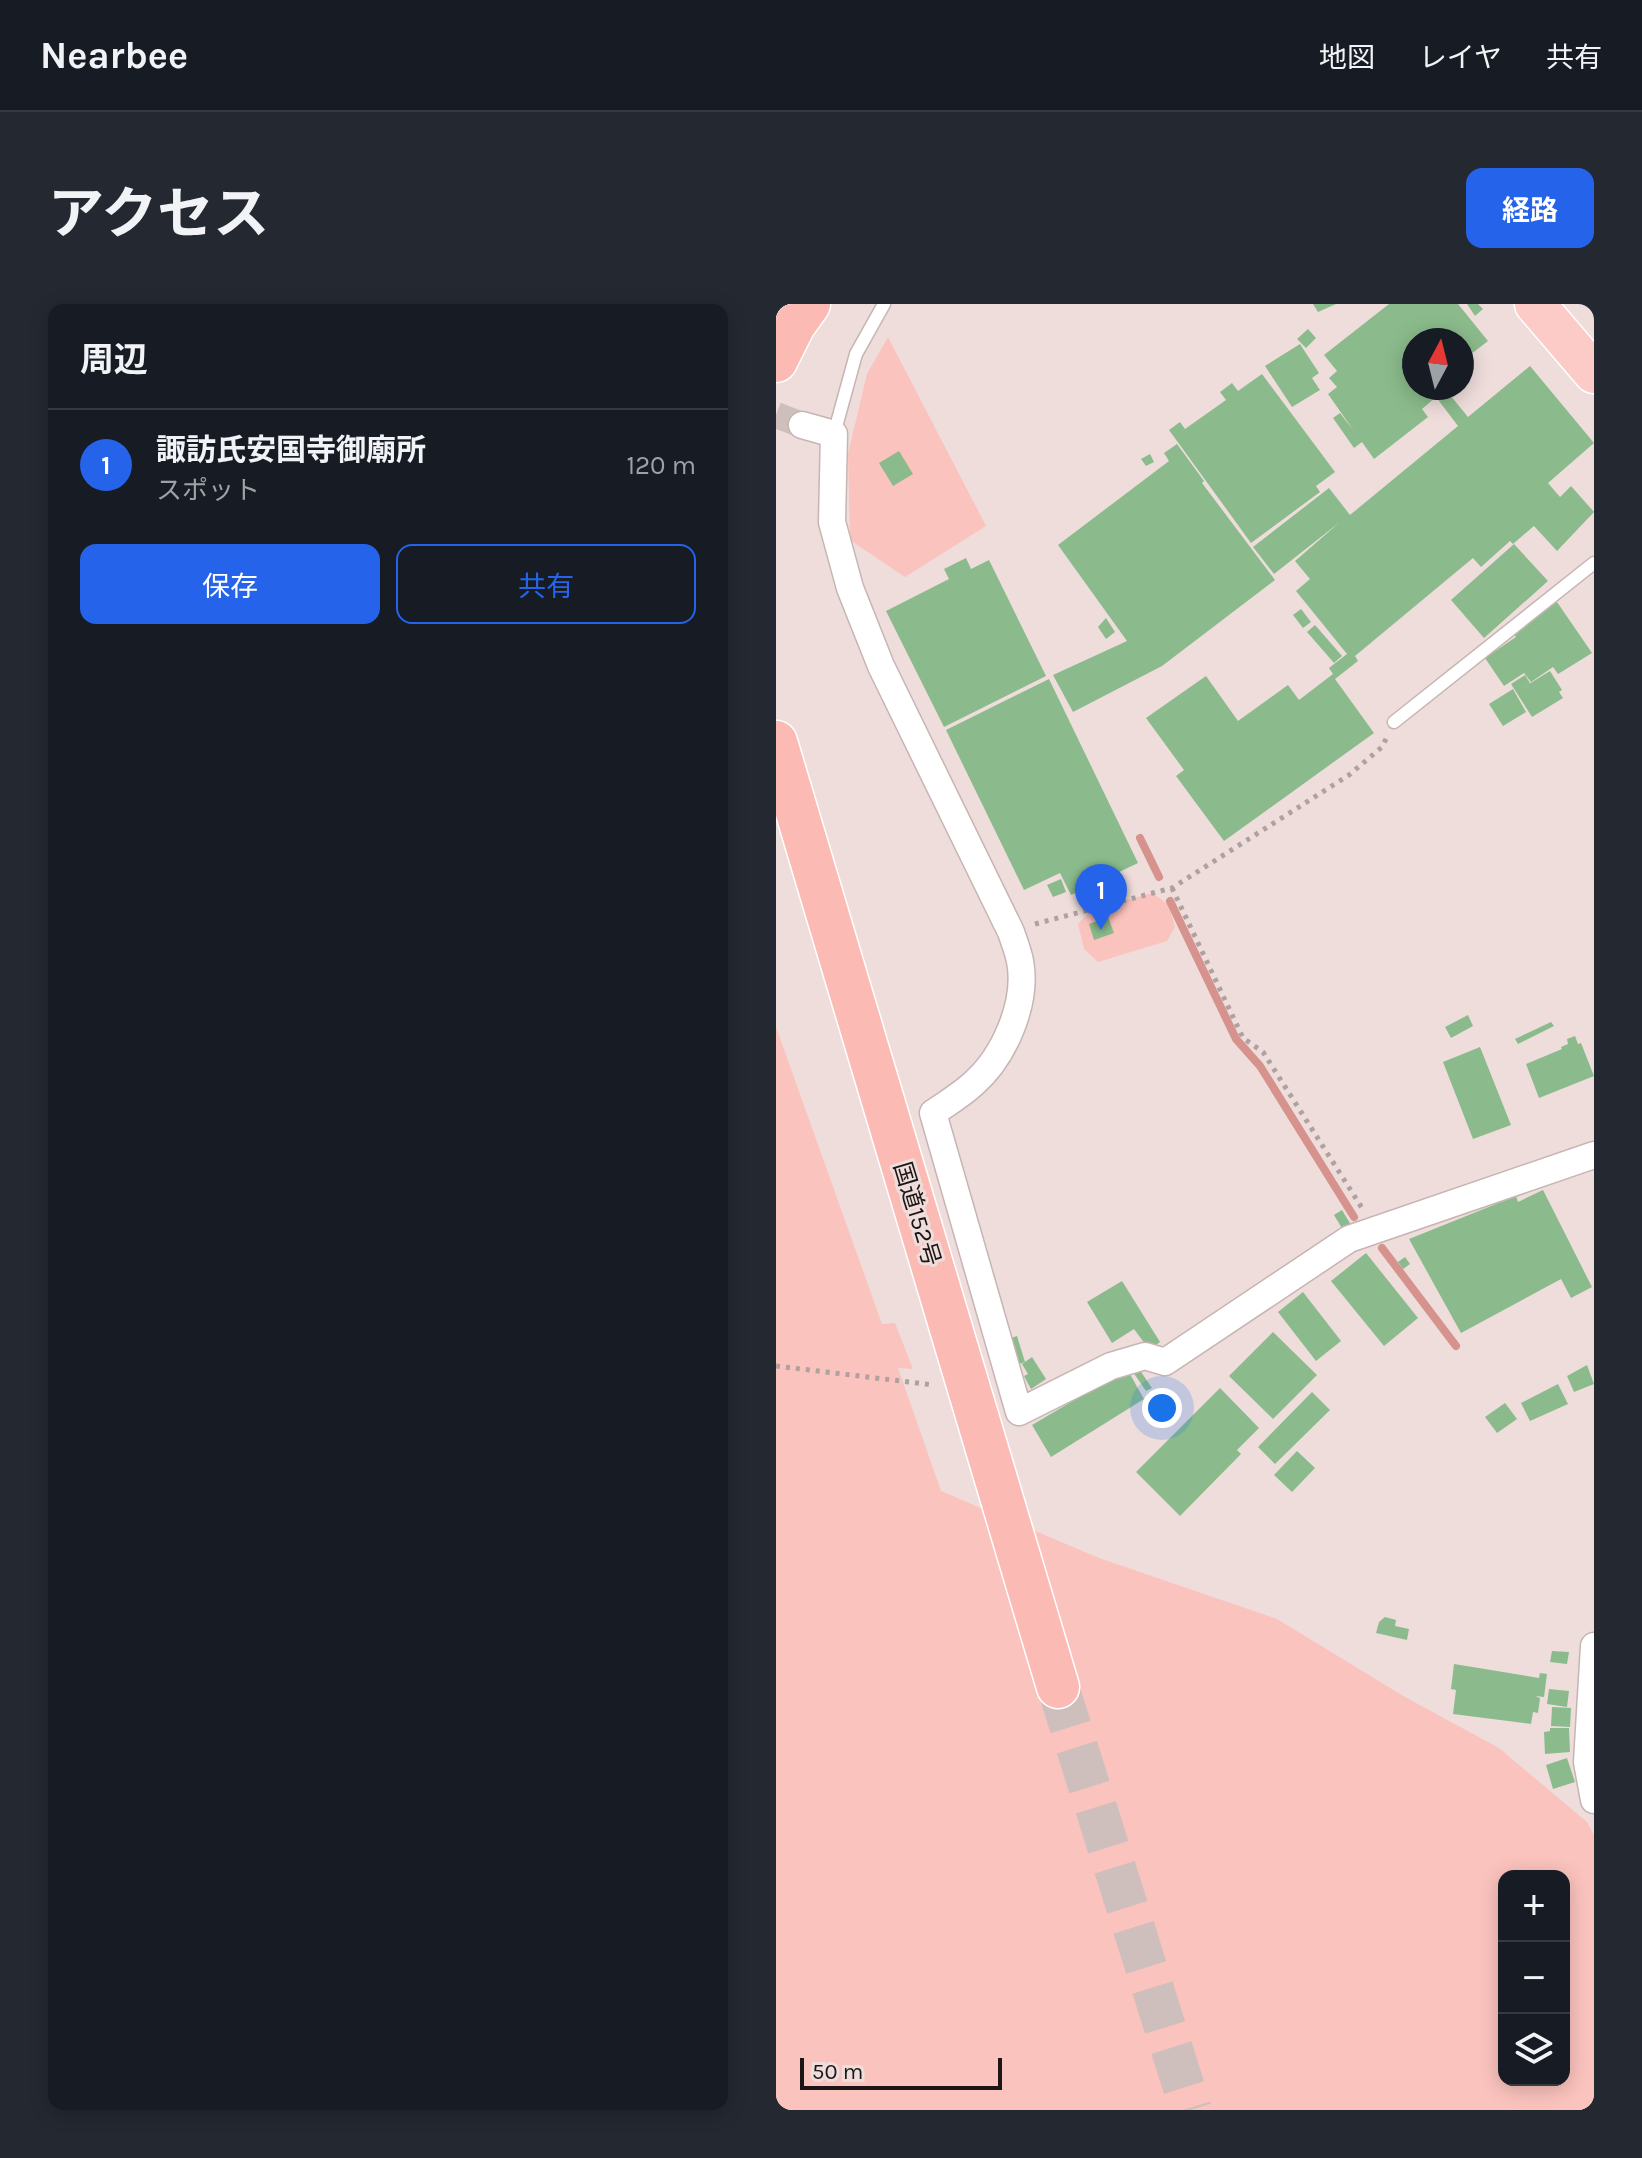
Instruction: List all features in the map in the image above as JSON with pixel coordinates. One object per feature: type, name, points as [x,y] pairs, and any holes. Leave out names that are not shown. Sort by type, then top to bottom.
[{"type":"highway","points":[[776,361],[794,325],[809,304]]},
{"type":"highway","name":"国道152号","points":[[776,742],[1058,1687]]},
{"type":"main road","points":[[1535,304],[1590,361]]},
{"type":"street","points":[[802,425],[834,434],[832,522],[850,588],[881,666],[1011,932],[1020,964],[1018,1000],[1009,1035],[992,1064],[973,1084],[933,1113],[1019,1412],[1111,1366],[1145,1356],[1165,1362],[1349,1239],[1594,1155]]},
{"type":"street","points":[[1594,1646],[1587,1762],[1594,1800]]},
{"type":"lane","points":[[834,434],[856,354],[884,304]]},
{"type":"lane","points":[[1394,722],[1594,563]]},
{"type":"path","points":[[1011,932],[1081,910],[1172,888],[1349,775],[1382,747],[1394,722]]},
{"type":"path","points":[[1172,888],[1243,1038],[1263,1052],[1377,1230]]},
{"type":"path","points":[[776,1366],[939,1385]]},
{"type":"shaded area","points":[[888,337],[986,526],[905,577],[850,540],[848,454],[867,374]]},
{"type":"shaded area","points":[[1152,893],[1169,905],[1175,927],[1167,941],[1098,962],[1084,949],[1078,924],[1091,910]]},
{"type":"shaded area","points":[[776,1027],[882,1324],[895,1323],[913,1369],[898,1368],[941,1491],[1099,1558],[1277,1619],[1405,1697],[1499,1748],[1587,1822],[1594,1835],[1594,2110],[776,2110]]},
{"type":"building","points":[[1313,304],[1336,304],[1318,312]]},
{"type":"building","points":[[1389,304],[1458,304],[1488,341],[1474,352],[1474,328],[1402,328],[1402,400],[1432,400],[1422,409],[1428,417],[1374,459],[1362,442],[1354,448],[1333,418],[1340,413],[1354,431],[1328,394],[1337,387],[1329,378],[1337,371],[1324,355]]},
{"type":"building","points":[[1467,304],[1478,304],[1483,309],[1475,316]]},
{"type":"building","points":[[1308,329],[1316,338],[1306,348],[1297,339]]},
{"type":"building","points":[[1300,344],[1319,373],[1312,378],[1320,390],[1292,407],[1265,366]]},
{"type":"building","points":[[1530,366],[1594,443],[1548,483],[1560,497],[1571,486],[1594,512],[1557,551],[1534,526],[1513,544],[1510,541],[1481,567],[1473,558],[1355,656],[1358,661],[1335,679],[1374,733],[1224,841],[1176,776],[1184,770],[1146,718],[1206,676],[1238,721],[1288,685],[1299,700],[1333,674],[1329,668],[1347,654],[1296,591],[1310,579],[1295,561],[1340,522],[1274,574],[1253,547],[1329,488],[1350,515],[1458,426],[1438,400],[1454,400],[1468,417]]},
{"type":"building","points":[[1262,374],[1335,472],[1316,486],[1320,492],[1251,543],[1169,430],[1180,422],[1185,429],[1226,400],[1220,392],[1232,383],[1238,391]]},
{"type":"building","points":[[1177,444],[1204,481],[1202,483],[1275,580],[1162,666],[1073,712],[1053,675],[1127,641],[1058,545],[1169,461],[1164,453]]},
{"type":"building","points":[[899,451],[913,474],[893,486],[879,463]]},
{"type":"building","points":[[1150,454],[1154,462],[1146,466],[1141,459]]},
{"type":"building","points":[[1514,544],[1548,581],[1484,638],[1451,600]]},
{"type":"building","points":[[966,558],[971,569],[989,560],[1046,676],[944,727],[886,611],[949,579],[944,569]]},
{"type":"building","points":[[1557,602],[1592,653],[1558,674],[1553,667],[1531,682],[1524,673],[1504,686],[1485,658],[1516,637],[1513,633]]},
{"type":"building","points":[[1301,609],[1311,622],[1303,628],[1293,615]]},
{"type":"building","points":[[1106,618],[1115,632],[1106,639],[1098,627]]},
{"type":"building","points":[[1315,625],[1342,656],[1334,663],[1307,632]]},
{"type":"building","points":[[1550,671],[1562,690],[1559,692],[1563,698],[1532,717],[1511,684],[1525,675],[1530,683],[1524,687]]},
{"type":"building","points":[[1049,679],[1138,863],[1071,895],[1060,873],[1024,890],[946,730]]},
{"type":"building","points":[[1513,689],[1526,712],[1503,726],[1489,704]]},
{"type":"building","points":[[1061,879],[1066,892],[1053,897],[1047,885]]},
{"type":"building","points":[[1108,917],[1114,933],[1094,940],[1089,924]]},
{"type":"building","points":[[1468,1015],[1473,1026],[1451,1038],[1445,1027]]},
{"type":"building","points":[[1551,1022],[1554,1026],[1518,1044],[1515,1039]]},
{"type":"building","points":[[1575,1036],[1578,1044],[1581,1043],[1594,1076],[1539,1098],[1526,1064],[1562,1049],[1568,1044],[1567,1039]]},
{"type":"building","points":[[1480,1047],[1511,1125],[1473,1139],[1443,1062]]},
{"type":"building","points":[[1543,1190],[1592,1287],[1571,1298],[1561,1279],[1461,1333],[1409,1239],[1516,1196],[1518,1202]]},
{"type":"building","points":[[1342,1210],[1351,1225],[1343,1230],[1334,1215]]},
{"type":"building","points":[[1366,1253],[1418,1318],[1384,1346],[1331,1281]]},
{"type":"building","points":[[1405,1257],[1410,1264],[1403,1269],[1398,1262]]},
{"type":"building","points":[[1122,1281],[1160,1342],[1152,1348],[1134,1329],[1112,1343],[1087,1302]]},
{"type":"building","points":[[1303,1292],[1341,1341],[1316,1361],[1278,1312]]},
{"type":"building","points":[[1273,1332],[1317,1375],[1273,1419],[1229,1376]]},
{"type":"building","points":[[1017,1336],[1025,1362],[1019,1364],[1011,1338]]},
{"type":"building","points":[[1032,1357],[1046,1379],[1031,1389],[1022,1364]]},
{"type":"building","points":[[1587,1365],[1594,1384],[1574,1392],[1567,1376]]},
{"type":"building","points":[[1127,1369],[1144,1399],[1051,1457],[1032,1425]]},
{"type":"building","points":[[1139,1369],[1152,1388],[1146,1391],[1133,1372]]},
{"type":"building","points":[[1558,1384],[1568,1404],[1530,1421],[1521,1403]]},
{"type":"building","points":[[1220,1388],[1259,1428],[1237,1450],[1241,1454],[1180,1516],[1136,1472]]},
{"type":"building","points":[[1312,1392],[1330,1410],[1275,1464],[1258,1447]]},
{"type":"building","points":[[1505,1403],[1517,1419],[1497,1433],[1485,1417]]},
{"type":"building","points":[[1297,1451],[1315,1468],[1292,1492],[1274,1475]]},
{"type":"building","points":[[1385,1617],[1396,1620],[1395,1626],[1409,1629],[1407,1640],[1376,1633],[1379,1622]]},
{"type":"building","points":[[1552,1651],[1569,1652],[1567,1664],[1550,1662]]},
{"type":"building","points":[[1454,1664],[1539,1678],[1540,1673],[1547,1674],[1544,1697],[1535,1696],[1540,1698],[1538,1713],[1533,1712],[1531,1724],[1453,1714],[1456,1690],[1451,1689]]},
{"type":"building","points":[[1549,1689],[1569,1691],[1567,1707],[1547,1704]]},
{"type":"building","points":[[1552,1707],[1571,1708],[1570,1727],[1551,1726]]},
{"type":"building","points":[[1550,1728],[1569,1728],[1570,1752],[1545,1754],[1544,1732],[1550,1731]]},
{"type":"building","points":[[1567,1758],[1575,1782],[1553,1789],[1546,1765]]},
{"type":"waterway","points":[[1140,838],[1159,877]]},
{"type":"waterway","points":[[1170,901],[1236,1039],[1260,1066],[1354,1217]]},
{"type":"waterway","points":[[1382,1248],[1456,1346]]},
{"type":"tunnel","points":[[776,415],[802,425]]},
{"type":"tunnel","points":[[1058,1687],[1191,2110]]},
{"type":"place","name":"諏訪氏安国寺御廟所","points":[[1101,930]]}]
